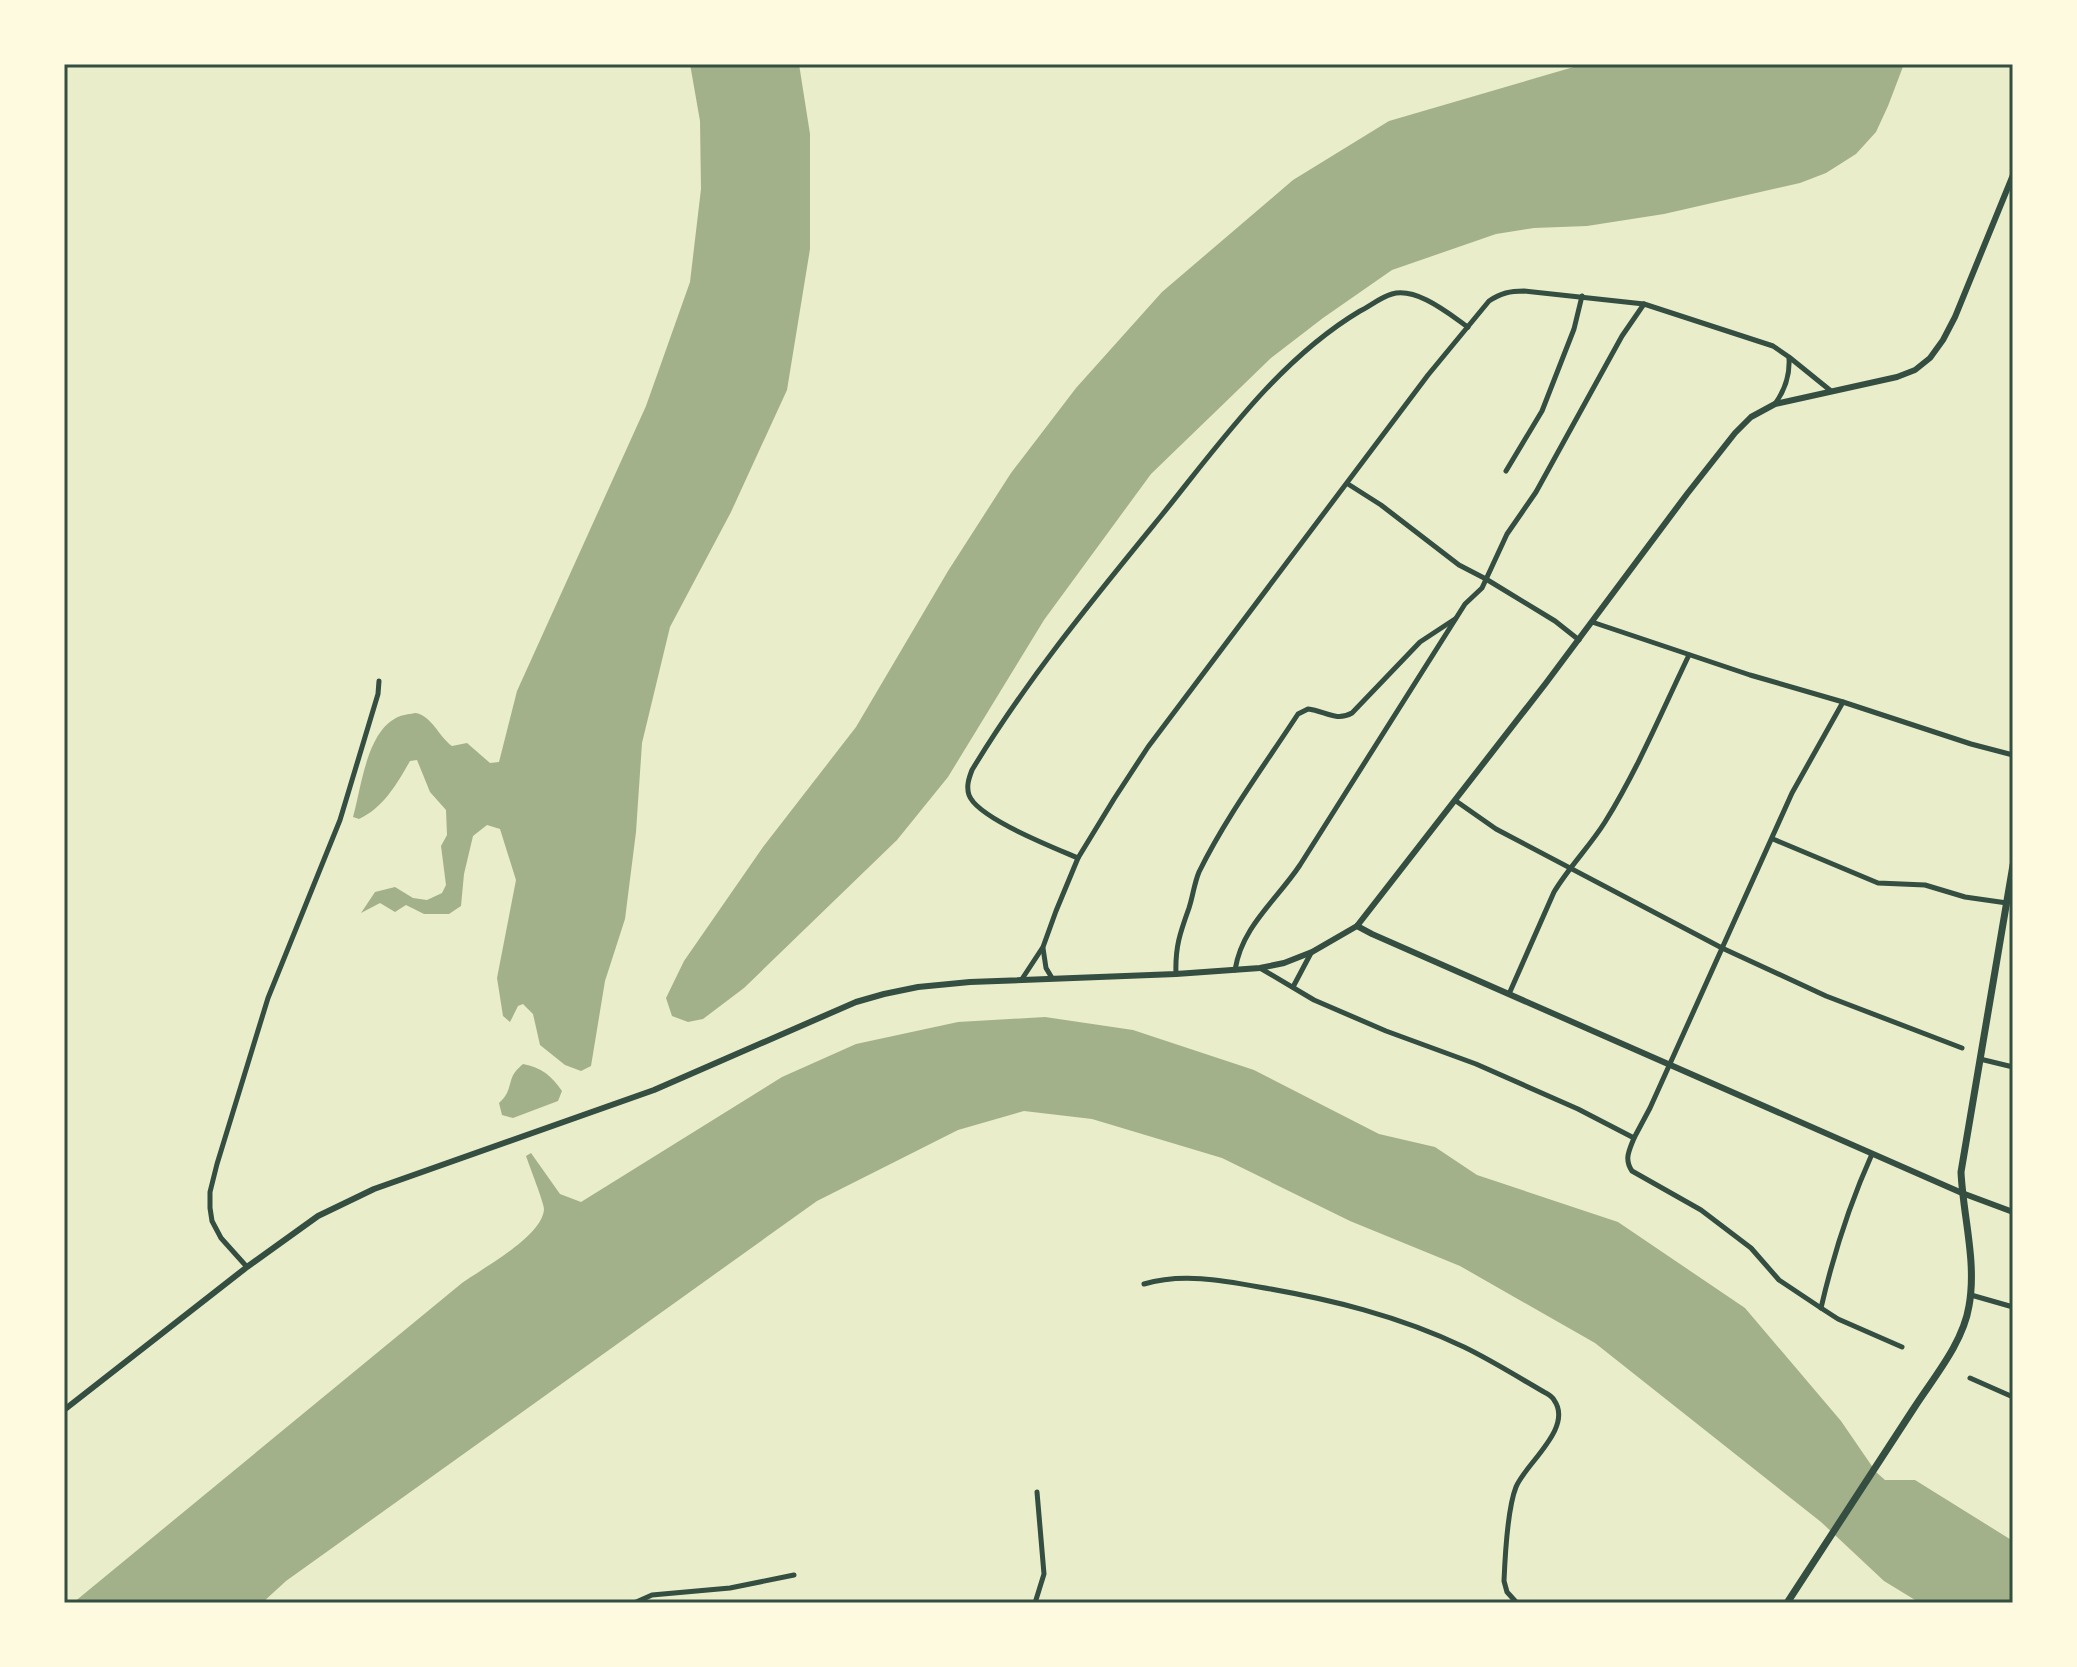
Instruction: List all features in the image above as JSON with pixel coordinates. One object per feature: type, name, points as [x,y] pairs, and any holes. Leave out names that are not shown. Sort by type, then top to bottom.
[{"type":"main road","points":[[1787,1603],[1959,1336],[1969,1309],[1969,1252],[1961,1172],[2013,865]]},
{"type":"street","points":[[64,1410],[247,1267],[318,1216],[343,1202],[654,1090],[856,1002],[918,987],[1260,968],[1312,952],[1357,926],[1456,801],[1725,445],[1751,417],[1775,404],[1897,377],[1915,370],[1930,358],[1955,317],[2013,175]]},
{"type":"street","points":[[1022,979],[1043,947],[1078,858],[1148,747],[1428,375],[1489,301],[1509,291],[1524,291],[1644,304],[1773,346],[1831,391]]},
{"type":"street","points":[[1078,858],[985,812],[973,802],[968,790],[972,770],[1035,673],[1236,423],[1280,375],[1316,342],[1363,309],[1389,294],[1399,293],[1423,299],[1468,327]]},
{"type":"street","points":[[1506,471],[1542,411],[1574,329],[1582,296]]},
{"type":"street","points":[[1235,970],[1246,935],[1300,865],[1465,604],[1482,588],[1507,534],[1536,492],[1622,336],[1644,304]]},
{"type":"street","points":[[1775,404],[1786,383],[1789,357]]},
{"type":"street","points":[[1348,484],[1381,505],[1459,565],[1555,621],[1579,640]]},
{"type":"street","points":[[1176,974],[1175,952],[1179,934],[1199,873],[1298,714],[1308,709],[1337,718],[1352,713],[1420,642],[1456,619]]},
{"type":"street","points":[[1592,622],[1933,733],[2013,755]]},
{"type":"street","points":[[1509,994],[1554,892],[1605,822],[1628,783],[1689,655]]},
{"type":"street","points":[[247,1267],[221,1238],[212,1221],[210,1192],[268,998],[340,820],[378,694],[379,681]]},
{"type":"street","points":[[1843,702],[1792,793],[1627,1156],[1632,1171],[1701,1210],[1751,1248],[1779,1280],[1821,1308],[1902,1347]]},
{"type":"street","points":[[1456,801],[1496,829],[1722,948],[1826,996],[1962,1048]]},
{"type":"street","points":[[1773,839],[1878,883],[1925,885],[1965,897],[2007,903]]},
{"type":"street","points":[[1357,926],[1872,1154],[2013,1212]]},
{"type":"street","points":[[1043,947],[1046,968],[1052,978]]},
{"type":"street","points":[[1293,987],[1312,952]]},
{"type":"street","points":[[1260,968],[1314,1000],[1488,1069],[1634,1138]]},
{"type":"street","points":[[1980,1059],[2013,1067]]},
{"type":"street","points":[[1821,1308],[1829,1272],[1872,1154]]},
{"type":"street","points":[[1144,1284],[1182,1278],[1209,1279],[1327,1299],[1373,1312],[1465,1348],[1555,1400],[1558,1413],[1548,1445],[1516,1485],[1512,1504],[1504,1581],[1507,1592],[1517,1603]]},
{"type":"street","points":[[1971,1295],[2013,1307]]},
{"type":"street","points":[[1970,1378],[2013,1397]]},
{"type":"street","points":[[1035,1603],[1044,1574],[1037,1492]]},
{"type":"street","points":[[634,1603],[652,1595],[730,1588],[794,1575]]},
{"type":"shaded area","points":[[690,64],[799,64],[810,134],[810,249],[787,390],[731,512],[670,627],[642,743],[636,832],[625,919],[605,981],[591,1066],[581,1071],[565,1065],[540,1045],[533,1014],[523,1004],[518,1006],[510,1022],[503,1016],[497,978],[516,880],[500,829],[487,825],[473,836],[464,874],[461,906],[449,914],[424,914],[406,905],[395,912],[380,903],[361,913],[375,892],[395,887],[413,898],[427,900],[442,893],[446,885],[441,846],[447,835],[446,810],[430,792],[417,760],[410,761],[375,809],[359,819],[353,817],[374,743],[382,730],[404,715],[422,715],[452,746],[467,743],[490,763],[499,762],[517,691],[646,406],[690,282],[701,189],[700,121]]},
{"type":"shaded area","points":[[1904,64],[1876,132],[1856,154],[1826,173],[1800,183],[1664,214],[1587,226],[1534,228],[1496,234],[1392,270],[1271,358],[1151,474],[1044,620],[948,777],[897,840],[744,988],[703,1019],[688,1022],[672,1016],[666,998],[684,961],[763,847],[856,727],[948,571],[1011,473],[1076,388],[1162,292],[1293,180],[1389,121],[1577,66]]},
{"type":"shaded area","points":[[1045,1017],[1133,1030],[1254,1070],[1379,1134],[1435,1147],[1477,1175],[1618,1222],[1745,1308],[1841,1421],[1876,1472],[1885,1480],[1915,1480],[2013,1541],[2013,1603],[1920,1603],[1884,1581],[1821,1522],[1595,1343],[1460,1266],[1350,1221],[1222,1158],[1092,1119],[1024,1111],[958,1130],[817,1201],[286,1581],[262,1603],[73,1603],[462,1283],[534,1230],[544,1209],[526,1156],[531,1153],[560,1194],[581,1202],[782,1077],[856,1044],[958,1022]]},
{"type":"shaded area","points":[[523,1064],[541,1070],[554,1081],[562,1091],[558,1101],[513,1118],[502,1115],[499,1103],[507,1093],[513,1075]]}]
